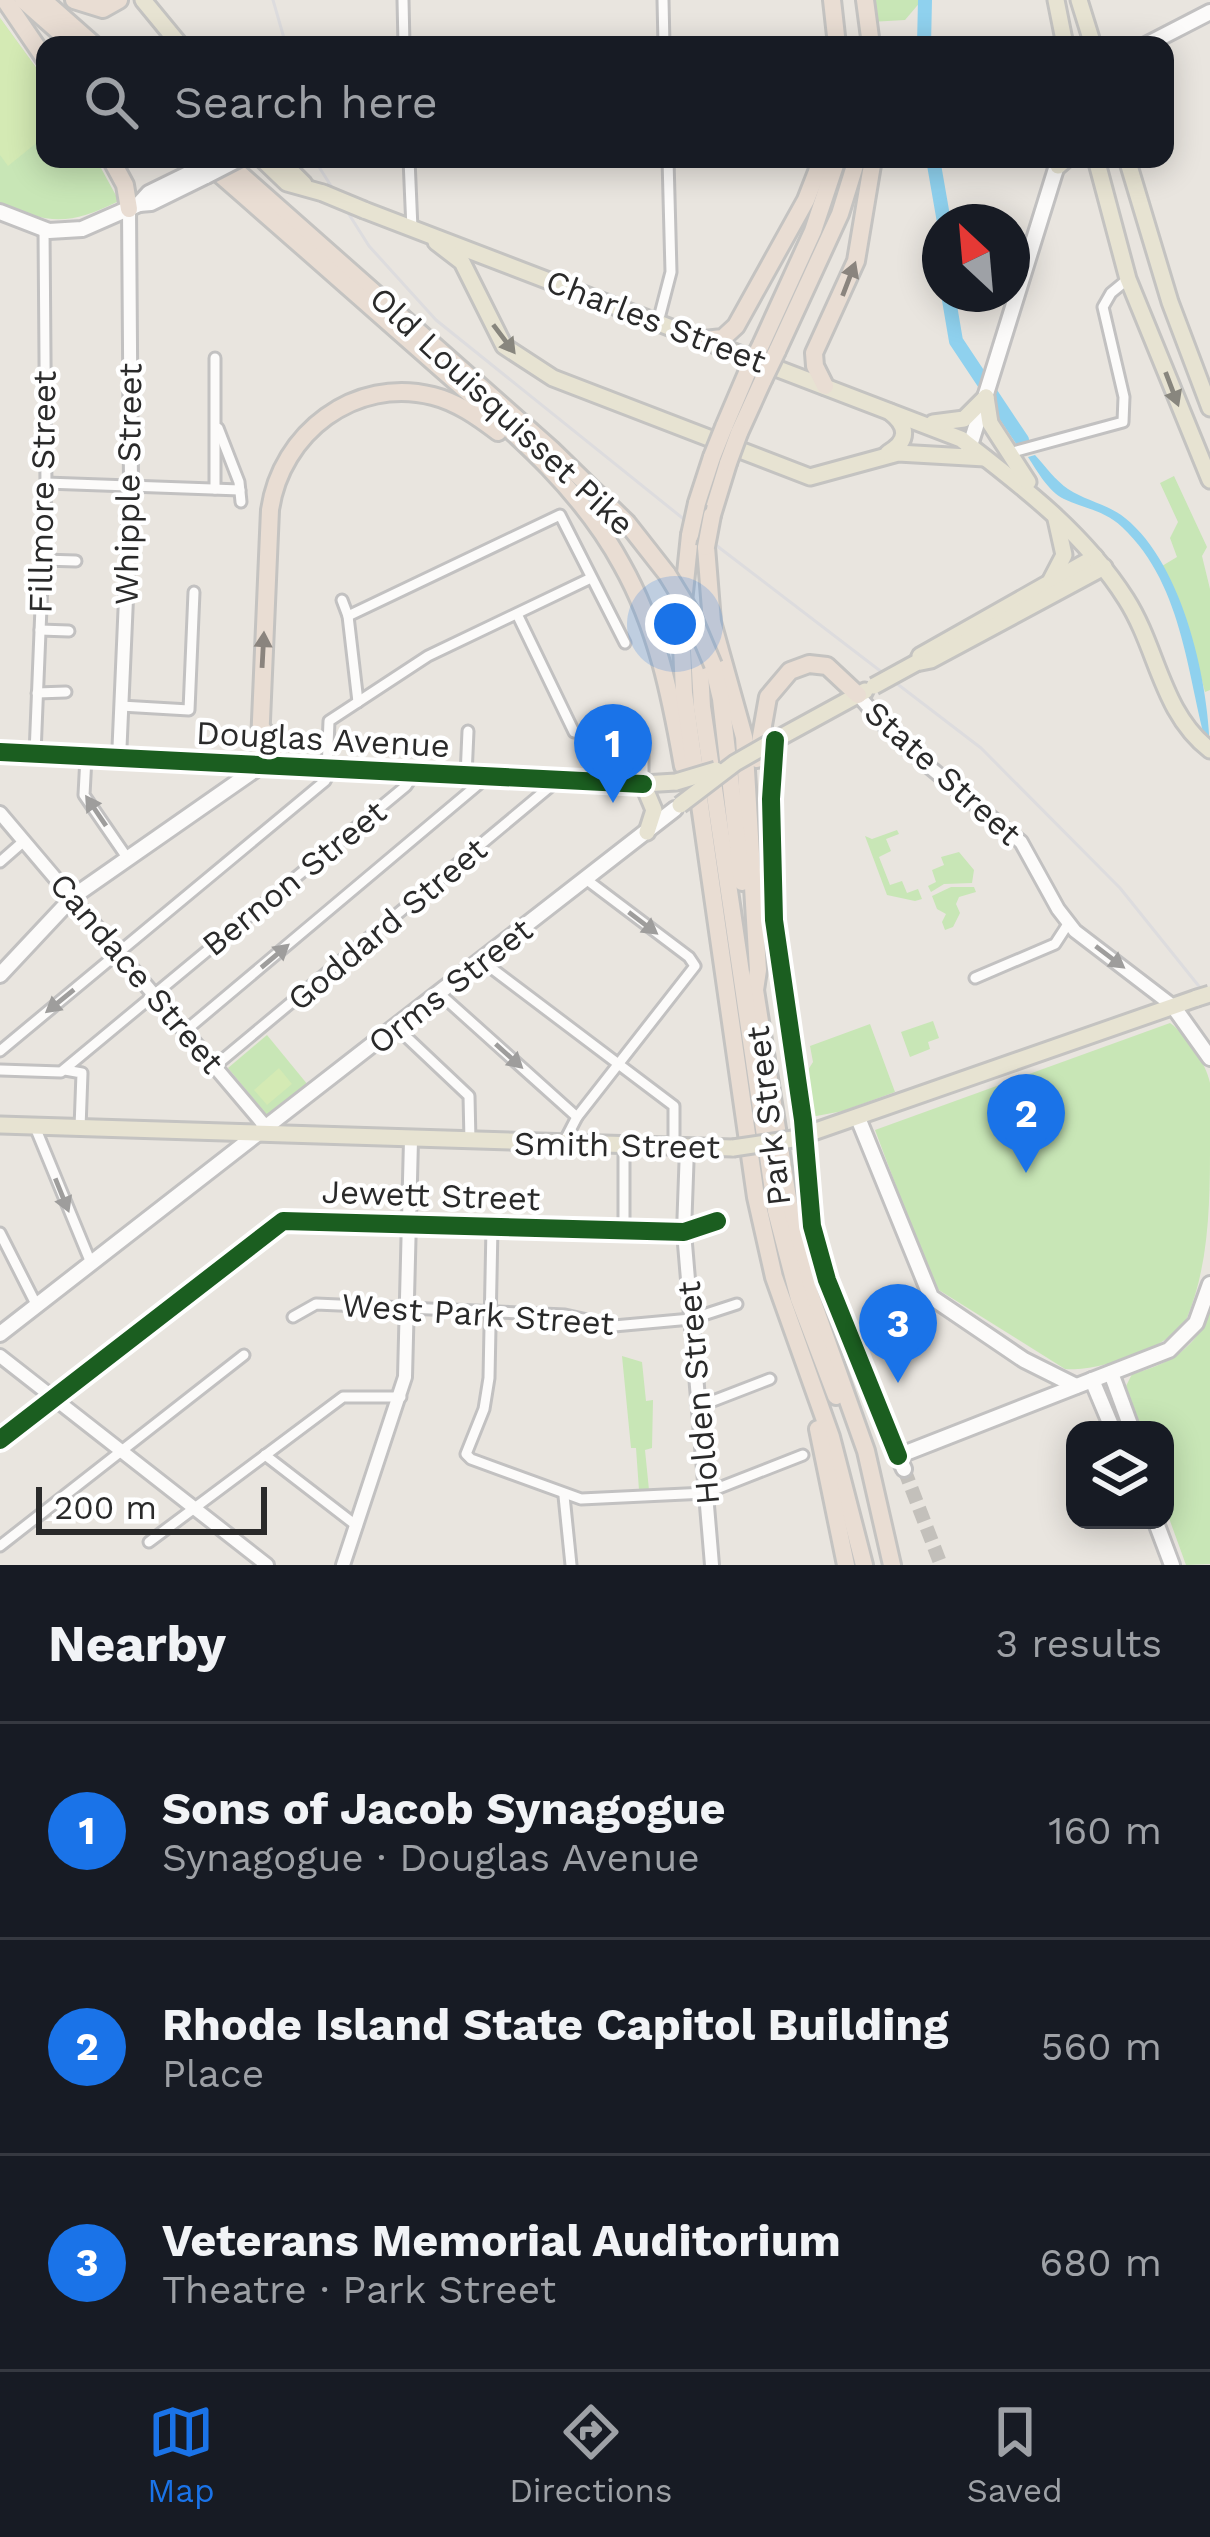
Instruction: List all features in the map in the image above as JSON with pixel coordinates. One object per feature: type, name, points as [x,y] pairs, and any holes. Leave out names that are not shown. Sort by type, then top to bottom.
[{"type":"highway","points":[[5,0],[36,46]]},
{"type":"highway","points":[[23,0],[64,36]]},
{"type":"highway","points":[[43,0],[84,36]]},
{"type":"highway","points":[[74,0],[103,9],[119,0]]},
{"type":"highway","points":[[832,0],[836,36]]},
{"type":"highway","points":[[843,0],[846,36]]},
{"type":"highway","points":[[116,168],[134,206]]},
{"type":"highway","name":"Old Louisquisset Pike","points":[[202,168],[510,430],[569,489],[625,568],[656,643],[719,945]]},
{"type":"highway","name":"Old Louisquisset Pike","points":[[230,168],[562,459],[636,532],[668,574],[692,615],[712,665],[723,713],[755,990]]},
{"type":"highway","points":[[704,340],[720,339],[733,330],[818,168]]},
{"type":"highway","points":[[769,348],[834,168]]},
{"type":"highway","points":[[854,168],[840,214],[755,376],[697,503],[682,607],[682,664],[761,1225],[774,1277],[831,1437],[864,1565]]},
{"type":"highway","points":[[825,386],[814,353],[856,261],[872,168]]},
{"type":"highway","points":[[259,767],[272,497],[292,451],[328,415],[377,394],[438,397],[478,418],[569,489]]},
{"type":"highway","points":[[720,460],[698,622],[700,686],[774,1197],[799,1299],[853,1444],[881,1565]]},
{"type":"highway","points":[[706,547],[712,622],[744,737],[755,990],[797,1250],[862,1438],[894,1565]]},
{"type":"highway","points":[[749,820],[762,718],[774,686],[796,668],[821,665],[866,690]]},
{"type":"highway","points":[[261,709],[267,741],[282,768]]},
{"type":"highway","points":[[802,1358],[846,1565]]},
{"type":"main road","points":[[143,0],[173,36]]},
{"type":"main road","points":[[1056,0],[1063,36]]},
{"type":"main road","points":[[1079,0],[1090,36]]},
{"type":"main road","points":[[1164,36],[1209,14]]},
{"type":"main road","points":[[0,212],[44,230],[82,229],[202,168]]},
{"type":"main road","name":"Charles Street","points":[[271,168],[287,183],[924,422],[1035,496],[1100,562],[1143,629],[1178,718],[1208,748]]},
{"type":"main road","name":"Charles Street","points":[[287,168],[323,194]]},
{"type":"main road","points":[[880,456],[974,453],[988,389],[1059,168]]},
{"type":"main road","points":[[1095,168],[1128,279],[1210,480]]},
{"type":"main road","points":[[1130,168],[1170,302],[1210,408]]},
{"type":"main road","points":[[1105,199],[1119,186],[1137,191]]},
{"type":"main road","points":[[412,229],[457,256],[504,346],[542,374],[801,475],[817,477],[899,446],[905,433],[902,423],[883,407]]},
{"type":"main road","points":[[474,285],[483,266],[507,264]]},
{"type":"main road","points":[[1140,307],[1157,320],[1166,315],[1170,302]]},
{"type":"main road","points":[[924,422],[964,419],[988,389]]},
{"type":"main road","points":[[988,389],[988,419],[1035,496]]},
{"type":"main road","points":[[1049,583],[1064,559],[1055,516]]},
{"type":"main road","name":"Orms Street","points":[[916,663],[926,651],[1049,583],[1100,562]]},
{"type":"main road","name":"Orms Street","points":[[0,1334],[266,1132],[735,763],[916,663],[931,660],[1100,562]]},
{"type":"main road","name":"Douglas Avenue","points":[[0,752],[648,784],[676,782],[735,763]]},
{"type":"main road","points":[[0,975],[74,896],[259,767]]},
{"type":"main road","points":[[648,784],[665,806],[678,807]]},
{"type":"main road","points":[[646,832],[654,810],[648,784]]},
{"type":"main road","name":"Smith Street","points":[[0,1126],[733,1148],[798,1137],[858,1118],[1203,996]]},
{"type":"main road","points":[[1172,1006],[1210,1058]]},
{"type":"main road","points":[[858,1118],[931,1298],[1024,1360],[1076,1386]]},
{"type":"main road","points":[[901,1463],[1168,1351],[1200,1314],[1210,1284]]},
{"type":"main road","points":[[1111,1373],[1129,1421]]},
{"type":"main road","points":[[1092,1381],[1109,1421]]},
{"type":"main road","points":[[1158,1529],[1172,1565]]},
{"type":"street","points":[[403,0],[404,36]]},
{"type":"street","points":[[663,0],[664,36]]},
{"type":"street","points":[[410,168],[412,229]]},
{"type":"street","points":[[658,322],[671,264],[668,168]]},
{"type":"street","name":"Whipple Street","points":[[119,758],[131,484],[134,206]]},
{"type":"street","name":"Fillmore Street","points":[[35,754],[46,483],[44,230]]},
{"type":"street","points":[[1009,453],[1114,428],[1125,420],[1124,397],[1102,308],[1128,279]]},
{"type":"street","points":[[215,358],[215,489]]},
{"type":"street","points":[[46,483],[215,489],[240,496],[215,422]]},
{"type":"street","points":[[348,616],[560,514],[625,643]]},
{"type":"street","points":[[43,560],[76,561]]},
{"type":"street","points":[[0,1051],[326,781],[329,721],[428,656],[591,578]]},
{"type":"street","points":[[121,706],[189,710],[194,592]]},
{"type":"street","points":[[343,601],[358,702]]},
{"type":"street","points":[[517,614],[574,732],[643,738],[648,784]]},
{"type":"street","points":[[40,630],[69,632]]},
{"type":"street","name":"State Street","points":[[866,690],[899,742],[1021,842],[1068,924],[1172,1006]]},
{"type":"street","points":[[37,692],[66,692]]},
{"type":"street","points":[[466,776],[468,730]]},
{"type":"street","name":"Park Street","points":[[771,742],[773,908],[809,1204],[817,1247],[901,1463]]},
{"type":"street","points":[[86,757],[85,796],[128,859]]},
{"type":"street","name":"Bernon Street","points":[[62,1071],[406,786],[415,773]]},
{"type":"street","points":[[185,1030],[487,777]]},
{"type":"street","name":"Goddard Street","points":[[215,1066],[558,780]]},
{"type":"street","name":"Candace Street","points":[[0,813],[120,951],[266,1132]]},
{"type":"street","points":[[0,862],[24,841]]},
{"type":"street","points":[[563,1144],[693,968],[688,957],[587,880]]},
{"type":"street","points":[[974,978],[1055,944],[1068,924]]},
{"type":"street","name":"Holden Street","points":[[482,961],[674,1106],[712,1565]]},
{"type":"street","points":[[440,994],[578,1118]]},
{"type":"street","points":[[397,1028],[469,1096],[470,1142]]},
{"type":"street","points":[[0,1070],[82,1072],[80,1128]]},
{"type":"street","points":[[34,1126],[91,1263]]},
{"type":"street","points":[[343,1565],[405,1377],[410,1140]]},
{"type":"street","points":[[624,1147],[624,1230]]},
{"type":"street","name":"Jewett Street","points":[[0,1440],[283,1222],[684,1232],[717,1221]]},
{"type":"street","points":[[492,1227],[484,1408],[466,1454],[581,1499],[706,1493],[802,1455]]},
{"type":"street","points":[[0,1233],[37,1306]]},
{"type":"street","name":"West Park Street","points":[[293,1318],[316,1304],[565,1315],[614,1326],[691,1318],[737,1304]]},
{"type":"street","points":[[0,1546],[244,1355]]},
{"type":"street","points":[[0,1356],[267,1565]]},
{"type":"street","points":[[700,1406],[770,1378]]},
{"type":"street","points":[[149,1542],[343,1397],[401,1397]]},
{"type":"street","points":[[265,1455],[357,1526]]},
{"type":"street","points":[[564,1496],[571,1565]]},
{"type":"green space","points":[[866,0],[922,0],[905,20],[870,22]]},
{"type":"green space","points":[[0,18],[36,68],[36,168],[101,168],[119,201],[87,215],[60,219],[0,203]]},
{"type":"green space","points":[[0,18],[36,68],[36,143],[8,166],[0,155]]},
{"type":"green space","points":[[1174,476],[1207,547],[1202,556],[1210,589],[1210,690],[1205,692],[1157,569],[1177,557],[1170,538],[1178,522],[1160,483]]},
{"type":"green space","points":[[897,830],[899,834],[886,839],[891,851],[879,857],[890,885],[902,881],[907,893],[918,889],[922,899],[887,895],[865,836],[872,839]]},
{"type":"green space","points":[[959,852],[974,870],[972,883],[944,884],[931,892],[928,886],[936,882],[932,870],[944,865],[941,857]]},
{"type":"green space","points":[[951,887],[974,887],[976,892],[959,897],[960,913],[953,927],[945,930],[946,914],[937,909],[932,896]]},
{"type":"green space","points":[[933,1021],[939,1038],[928,1042],[930,1049],[910,1057],[901,1032]]},
{"type":"green space","points":[[1170,1023],[1194,1050],[1210,1083],[1209,1207],[1195,1297],[1178,1329],[1150,1349],[1113,1362],[1065,1369],[934,1287],[875,1130]]},
{"type":"green space","points":[[870,1024],[895,1092],[811,1117],[803,1078],[813,1062],[810,1046]]},
{"type":"green space","points":[[267,1035],[308,1085],[270,1114],[228,1068]]},
{"type":"green space","points":[[279,1068],[292,1084],[267,1105],[254,1090]]},
{"type":"green space","points":[[1210,1311],[1210,1564],[1186,1565],[1173,1529],[1174,1421],[1138,1421],[1126,1386],[1132,1374],[1170,1359],[1189,1345]]},
{"type":"green space","points":[[622,1356],[642,1362],[646,1401],[653,1400],[652,1448],[645,1450],[649,1490],[639,1490]]},
{"type":"water","points":[[1035,455],[1068,489],[1125,518],[1163,565],[1190,628],[1199,663],[1210,757],[1181,637],[1160,578],[1115,521],[1053,491],[1028,457]]},
{"type":"waterway","points":[[924,36],[925,0]]},
{"type":"waterway","points":[[935,168],[941,204]]},
{"type":"waterway","points":[[951,312],[956,341],[1022,440]]},
{"type":"tunnel","points":[[904,1469],[941,1565]]},
{"type":"railway","points":[[273,0],[283,36]]},
{"type":"railway","points":[[320,168],[369,246],[436,320],[721,549],[981,748],[1120,888],[1210,1000]]},
{"type":"cycle path","points":[[775,740],[771,799],[774,920],[803,1120],[812,1226],[827,1280],[898,1456]]},
{"type":"cycle path","points":[[0,752],[643,784]]},
{"type":"cycle path","points":[[0,1440],[283,1221],[684,1232],[717,1221]]},
{"type":"place","name":"Sons of Jacob Synagogue","points":[[613,803]]},
{"type":"place","name":"Rhode Island State Capitol Building","points":[[1026,1173]]},
{"type":"place","name":"Veterans Memorial Auditorium","points":[[898,1383]]}]
